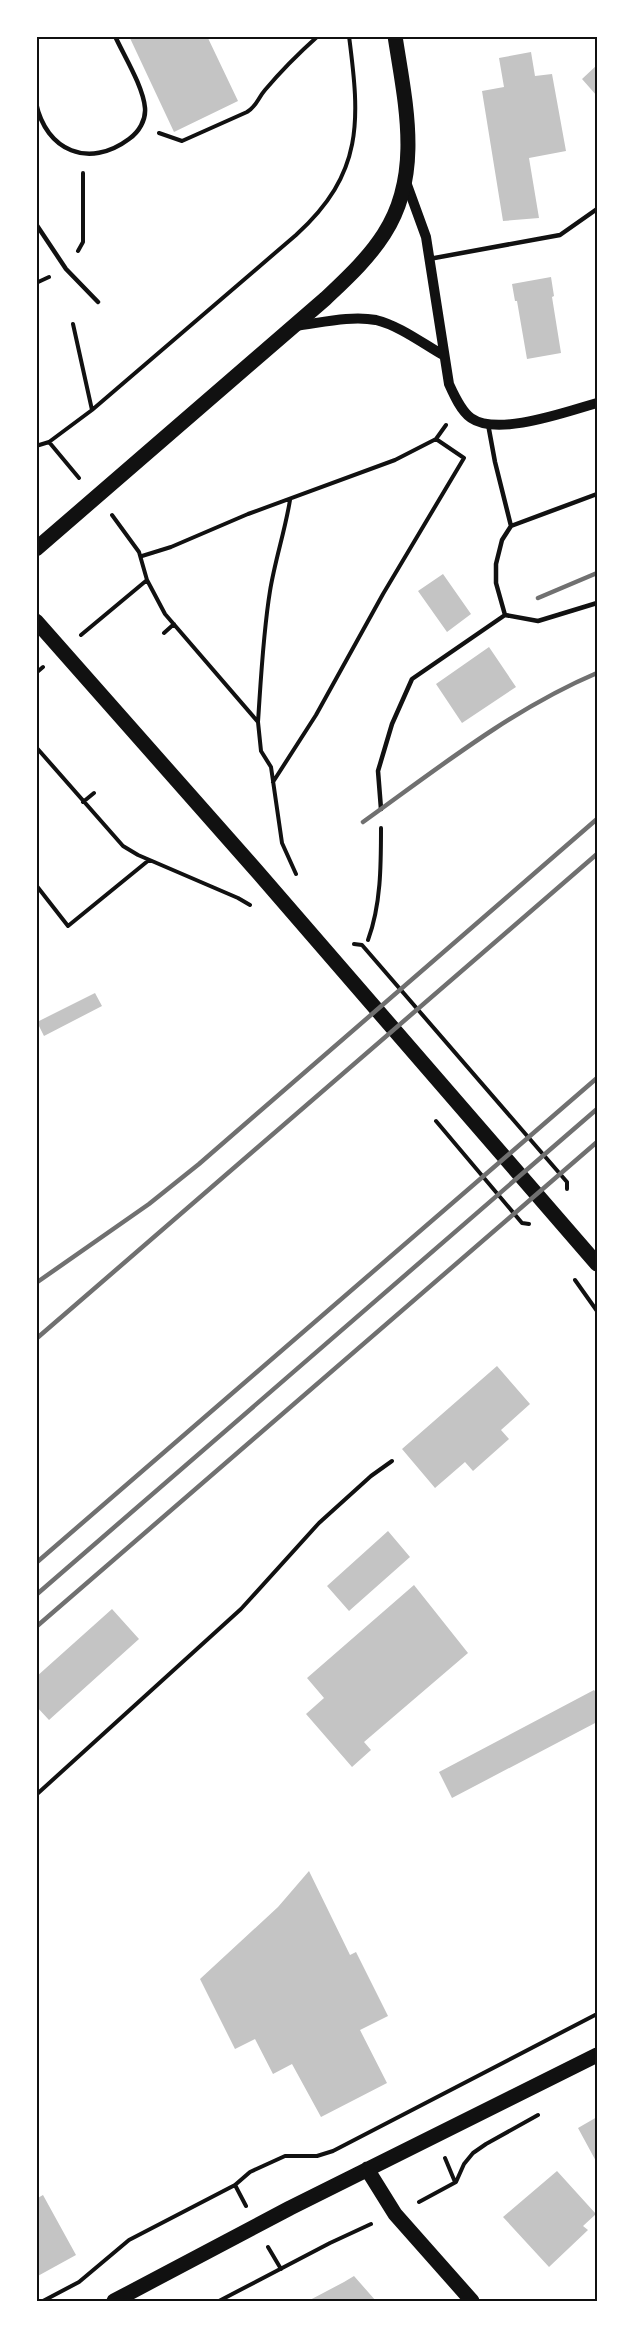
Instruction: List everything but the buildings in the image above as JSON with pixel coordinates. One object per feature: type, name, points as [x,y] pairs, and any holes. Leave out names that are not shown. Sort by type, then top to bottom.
[{"type":"main road","points":[[36,549],[295,326],[365,260],[392,221],[406,182],[409,155],[407,123],[395,36]]},
{"type":"main road","points":[[36,621],[255,869],[597,1264]]},
{"type":"main road","points":[[114,2301],[367,2169],[597,2055]]},
{"type":"main road","points":[[367,2169],[394,2214],[472,2301]]},
{"type":"street","points":[[406,182],[426,237],[449,384],[454,396],[470,418],[488,424],[513,424],[597,404]]},
{"type":"street","points":[[295,326],[347,320],[373,320],[395,327],[443,355]]},
{"type":"lane","points":[[36,103],[40,118],[49,135],[72,151],[83,154],[102,154],[134,136],[145,117],[143,96],[115,36]]},
{"type":"lane","points":[[429,259],[560,235],[597,210]]},
{"type":"lane","points":[[36,224],[66,269],[98,302]]},
{"type":"lane","points":[[488,424],[511,526]]},
{"type":"lane","points":[[505,615],[496,583],[496,564],[502,540],[511,526],[597,494]]},
{"type":"lane","points":[[381,809],[378,771],[392,724],[412,679],[505,615],[538,621],[597,603]]},
{"type":"path","points":[[140,127],[182,141],[248,112],[255,106],[263,92],[318,36]]},
{"type":"path","points":[[36,447],[49,442],[92,410],[309,223],[335,189],[348,163],[354,138],[356,91],[349,36]]},
{"type":"path","points":[[83,154],[83,242]]},
{"type":"path","points":[[73,324],[92,410]]},
{"type":"path","points":[[258,722],[165,614],[147,580],[142,556],[171,547],[248,514],[374,469],[414,452],[436,440],[441,433]]},
{"type":"path","points":[[273,783],[316,715],[383,594],[464,458],[436,440]]},
{"type":"path","points":[[290,500],[270,589],[264,633],[258,742],[270,767],[282,843],[296,875]]},
{"type":"path","points":[[127,597],[147,580]]},
{"type":"path","points":[[164,633],[174,624]]},
{"type":"path","points":[[36,747],[123,846],[149,860],[238,898],[254,908]]},
{"type":"path","points":[[83,802],[94,793]]},
{"type":"path","points":[[368,940],[376,911],[381,851],[381,809]]},
{"type":"path","points":[[36,885],[68,926],[149,860]]},
{"type":"path","points":[[352,943],[362,945],[560,1173],[567,1182],[568,1193]]},
{"type":"path","points":[[36,1795],[241,1610],[319,1523],[371,1476],[392,1461]]},
{"type":"path","points":[[43,2301],[79,2282],[129,2240],[235,2185],[250,2172],[285,2156],[317,2156],[333,2151],[597,2014]]},
{"type":"path","points":[[432,2196],[456,2182],[464,2164],[473,2153],[541,2114]]},
{"type":"path","points":[[219,2301],[358,2230]]},
{"type":"railway","points":[[538,598],[597,573]]},
{"type":"railway","points":[[363,822],[505,722],[597,673]]},
{"type":"railway","points":[[36,1283],[149,1204],[199,1164],[597,819]]},
{"type":"railway","points":[[36,1339],[597,854]]},
{"type":"railway","points":[[36,1563],[597,1078]]},
{"type":"railway","points":[[36,1595],[597,1109]]},
{"type":"railway","points":[[36,1627],[597,1142]]}]
